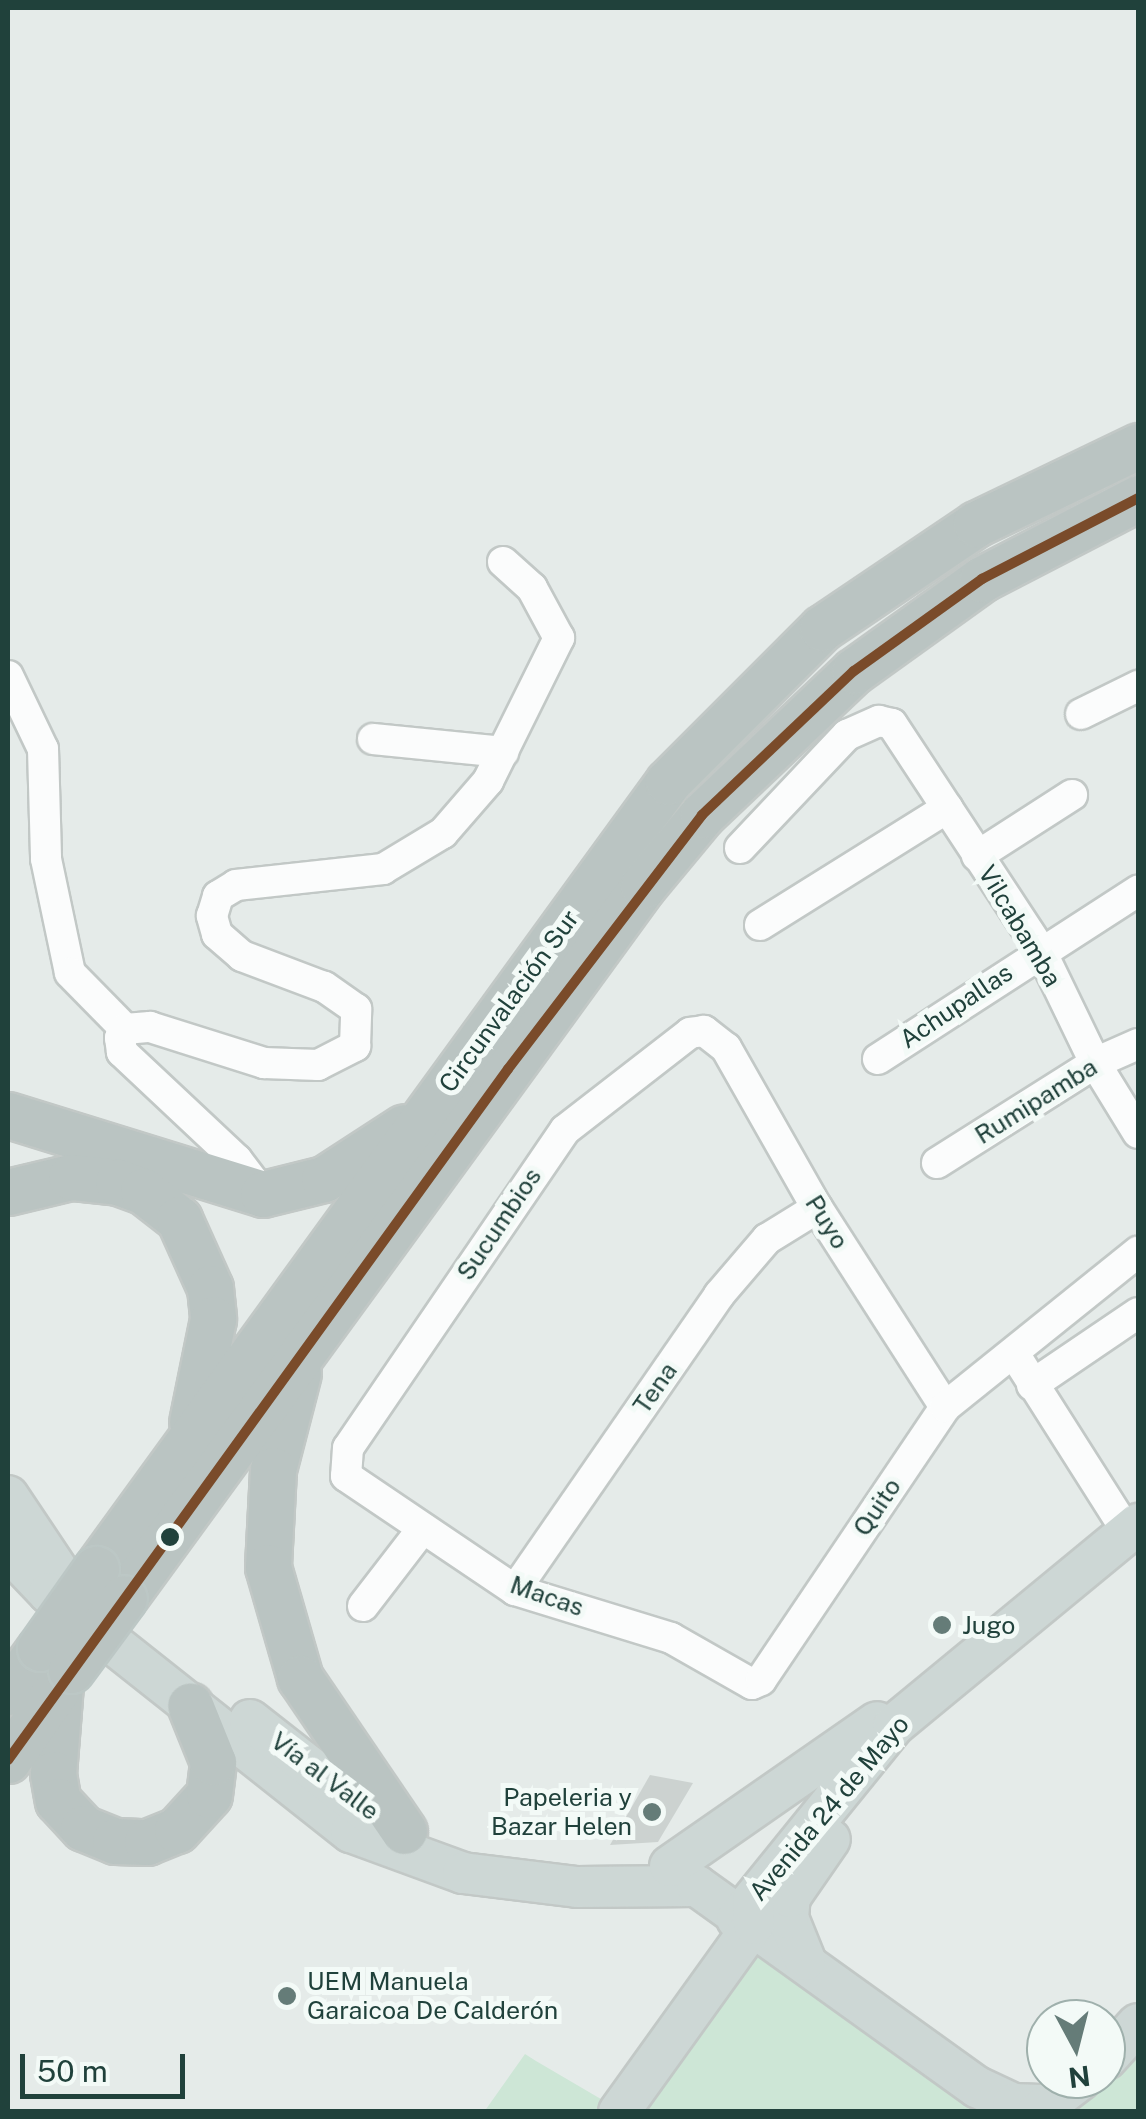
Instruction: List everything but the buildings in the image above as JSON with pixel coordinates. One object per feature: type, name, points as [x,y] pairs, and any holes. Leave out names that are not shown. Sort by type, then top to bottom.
[{"type":"highway","name":"Circunvalación Sur","points":[[8,1760],[57,1667],[110,1583],[185,1449],[668,782],[771,674],[822,628],[976,524],[1138,446]]},
{"type":"highway","name":"Circunvalación Sur","points":[[110,1583],[304,1349],[643,886],[724,792],[854,670],[966,590],[1138,498]]},
{"type":"highway","points":[[8,1115],[263,1194],[324,1179],[434,1105]]},
{"type":"highway","points":[[8,1192],[71,1178],[118,1182],[143,1192],[179,1219],[210,1288],[212,1319],[185,1449]]},
{"type":"highway","points":[[304,1349],[273,1470],[268,1567],[300,1678],[404,1831]]},
{"type":"highway","name":"Circunvalación Sur","points":[[8,1692],[57,1667]]},
{"type":"highway","points":[[57,1667],[52,1774],[58,1801],[82,1828],[115,1841],[148,1842],[177,1830],[208,1795],[213,1762],[190,1705]]},
{"type":"main road","name":"Vía al Valle","points":[[8,1496],[59,1573],[363,1810],[404,1831],[481,1854],[578,1867],[706,1867],[749,1912],[805,1960],[977,2087],[1013,2104],[1043,2108]]},
{"type":"main road","name":"Avenida 24 de Mayo","points":[[619,2112],[658,2053],[660,2035],[749,1912],[894,1726],[982,1648],[1133,1529]]},
{"type":"main road","name":"Vía al Valle","points":[[8,1550],[49,1593],[351,1832],[405,1856],[462,1873],[558,1886],[697,1886],[749,1912]]},
{"type":"main road","points":[[670,1866],[982,1648]]},
{"type":"main road","points":[[805,1960],[788,1918],[798,1881],[982,1648]]},
{"type":"street","points":[[125,1029],[150,1026],[264,1063],[318,1065],[342,1057],[360,1033],[356,1009],[324,987],[242,956],[217,934],[212,916],[218,896],[236,885],[383,869],[414,854],[454,820],[503,752],[559,638],[532,588],[503,562]]},
{"type":"street","points":[[8,676],[43,749],[46,859],[70,973],[125,1029]]},
{"type":"street","points":[[1082,714],[1138,686]]},
{"type":"street","name":"Vilcabamba","points":[[740,848],[848,736],[878,721],[892,724],[1040,949],[1095,1063],[1138,1134]]},
{"type":"street","points":[[373,739],[503,752]]},
{"type":"street","points":[[977,856],[1072,795]]},
{"type":"street","points":[[760,925],[946,808]]},
{"type":"street","name":"Achupallas","points":[[878,1058],[1040,949],[1138,891]]},
{"type":"street","points":[[125,1029],[122,1052],[238,1160],[263,1194]]},
{"type":"street","name":"Sucumbios","points":[[346,1476],[348,1448],[565,1130],[690,1033],[715,1033]]},
{"type":"street","name":"Puyo","points":[[715,1033],[817,1208],[945,1408]]},
{"type":"street","name":"Rumipamba","points":[[937,1163],[1095,1063],[1138,1044]]},
{"type":"street","name":"Tena","points":[[515,1590],[719,1295],[767,1239],[817,1208]]},
{"type":"street","name":"Quito","points":[[761,1680],[945,1408],[1138,1252]]},
{"type":"street","points":[[1032,1384],[1138,1313]]},
{"type":"street","points":[[1015,1355],[1133,1529]]},
{"type":"street","name":"Macas","points":[[346,1476],[515,1590],[670,1638],[744,1684],[761,1680]]},
{"type":"street","points":[[363,1606],[423,1528]]},
{"type":"green space","points":[[750,1951],[998,2111],[640,2112]]},
{"type":"green space","points":[[1138,2043],[1138,2111],[1060,2112],[1078,2099],[1126,2099],[1126,2056]]},
{"type":"green space","points":[[525,2054],[606,2102],[599,2111],[484,2112]]},
{"type":"transit line","points":[[8,1760],[508,1069],[702,815],[854,671],[982,579],[1138,498]]},
{"type":"place","name":"Jugo","points":[[942,1625]]},
{"type":"place","name":"Papeleria y Bazar Helen","points":[[652,1812]]},
{"type":"place","name":"UEM Manuela Garaicoa De Calderón","points":[[287,1996]]}]
